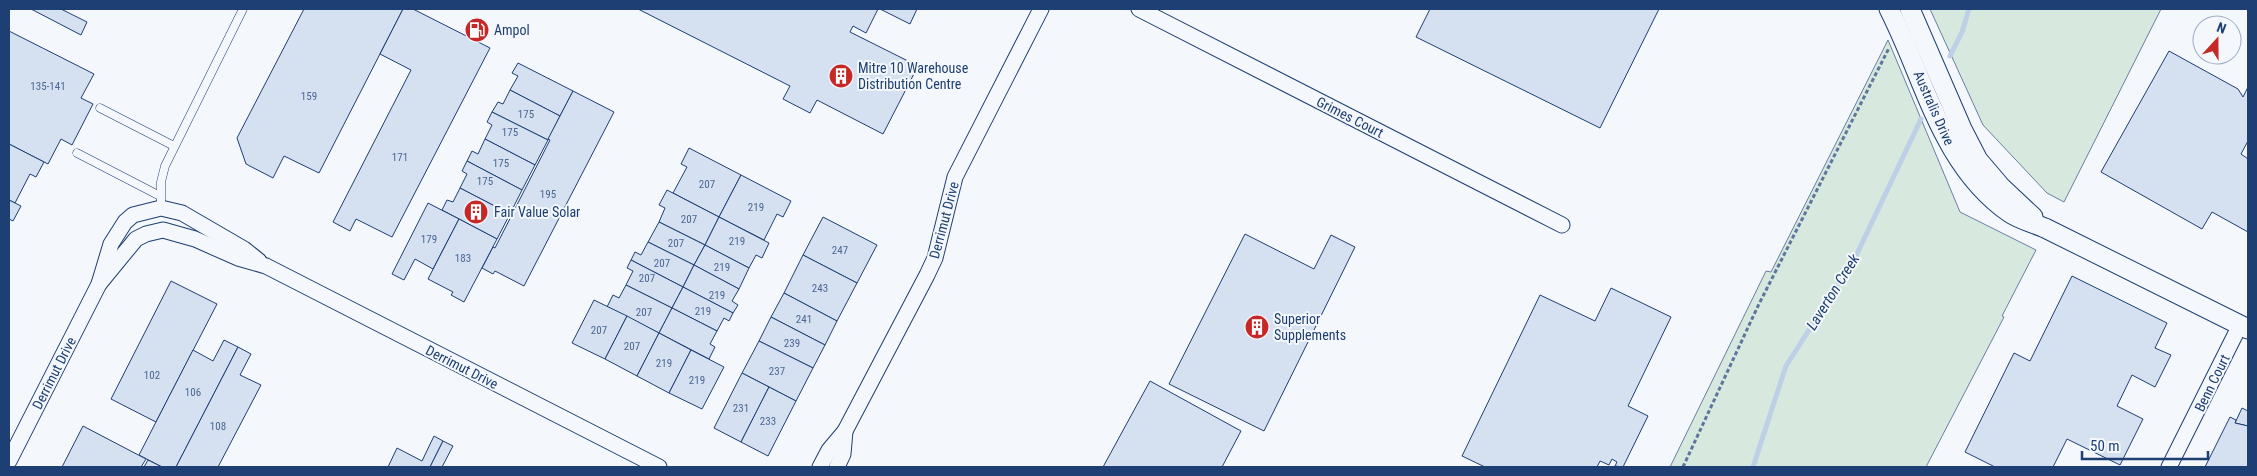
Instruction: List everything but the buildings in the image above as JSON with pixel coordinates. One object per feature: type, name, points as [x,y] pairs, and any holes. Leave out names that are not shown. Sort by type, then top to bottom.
[{"type":"street","name":"Derrimut Drive","points":[[820,467],[829,450],[845,431],[927,275],[935,258],[955,177],[1041,9]]},
{"type":"street","name":"Grimes Court","points":[[1139,9],[1562,225]]},
{"type":"street","name":"Australis Drive","points":[[1889,9],[1901,32],[1945,137],[1980,189],[2012,214],[2045,228],[2244,327]]},
{"type":"street","name":"Australis Drive","points":[[1910,9],[1978,160],[2001,187],[2045,228]]},
{"type":"street","name":"Derrimut Drive","points":[[9,461],[99,284],[111,244],[125,222],[133,215],[160,202],[244,249],[266,266],[659,467]]},
{"type":"street","points":[[160,202],[163,230]]},
{"type":"street","name":"Derrimut Drive","points":[[99,284],[136,239],[146,234],[163,230],[195,239],[238,258],[266,266]]},
{"type":"street","name":"Benn Court","points":[[2170,467],[2244,327]]},
{"type":"street","name":"Derrimut Drive","points":[[837,467],[843,454],[845,431]]},
{"type":"lane","points":[[77,153],[160,202],[165,166],[243,9]]},
{"type":"lane","points":[[100,108],[174,146]]},
{"type":"path","points":[[1683,467],[1758,306],[1892,42],[1889,36],[1901,32]]},
{"type":"shaded area","points":[[1930,9],[2161,9],[2064,202],[2047,193],[1983,125]]},
{"type":"shaded area","points":[[1888,40],[1960,212],[2036,250],[2002,316],[2004,317],[1926,467],[1670,467],[1766,271],[1771,272]]},
{"type":"waterway","name":"Laverton Creek","points":[[1950,56],[1962,32],[1969,9]]},
{"type":"waterway","name":"Laverton Creek","points":[[1753,467],[1786,366],[1855,258],[1921,119]]},
{"type":"place","name":"Ampol","points":[[477,30]]},
{"type":"place","name":"Mitre 10 Warehouse Distribution Centre","points":[[841,76]]},
{"type":"place","name":"Fair Value Solar","points":[[476,212]]},
{"type":"place","name":"Superior Supplements","points":[[1257,327]]}]
